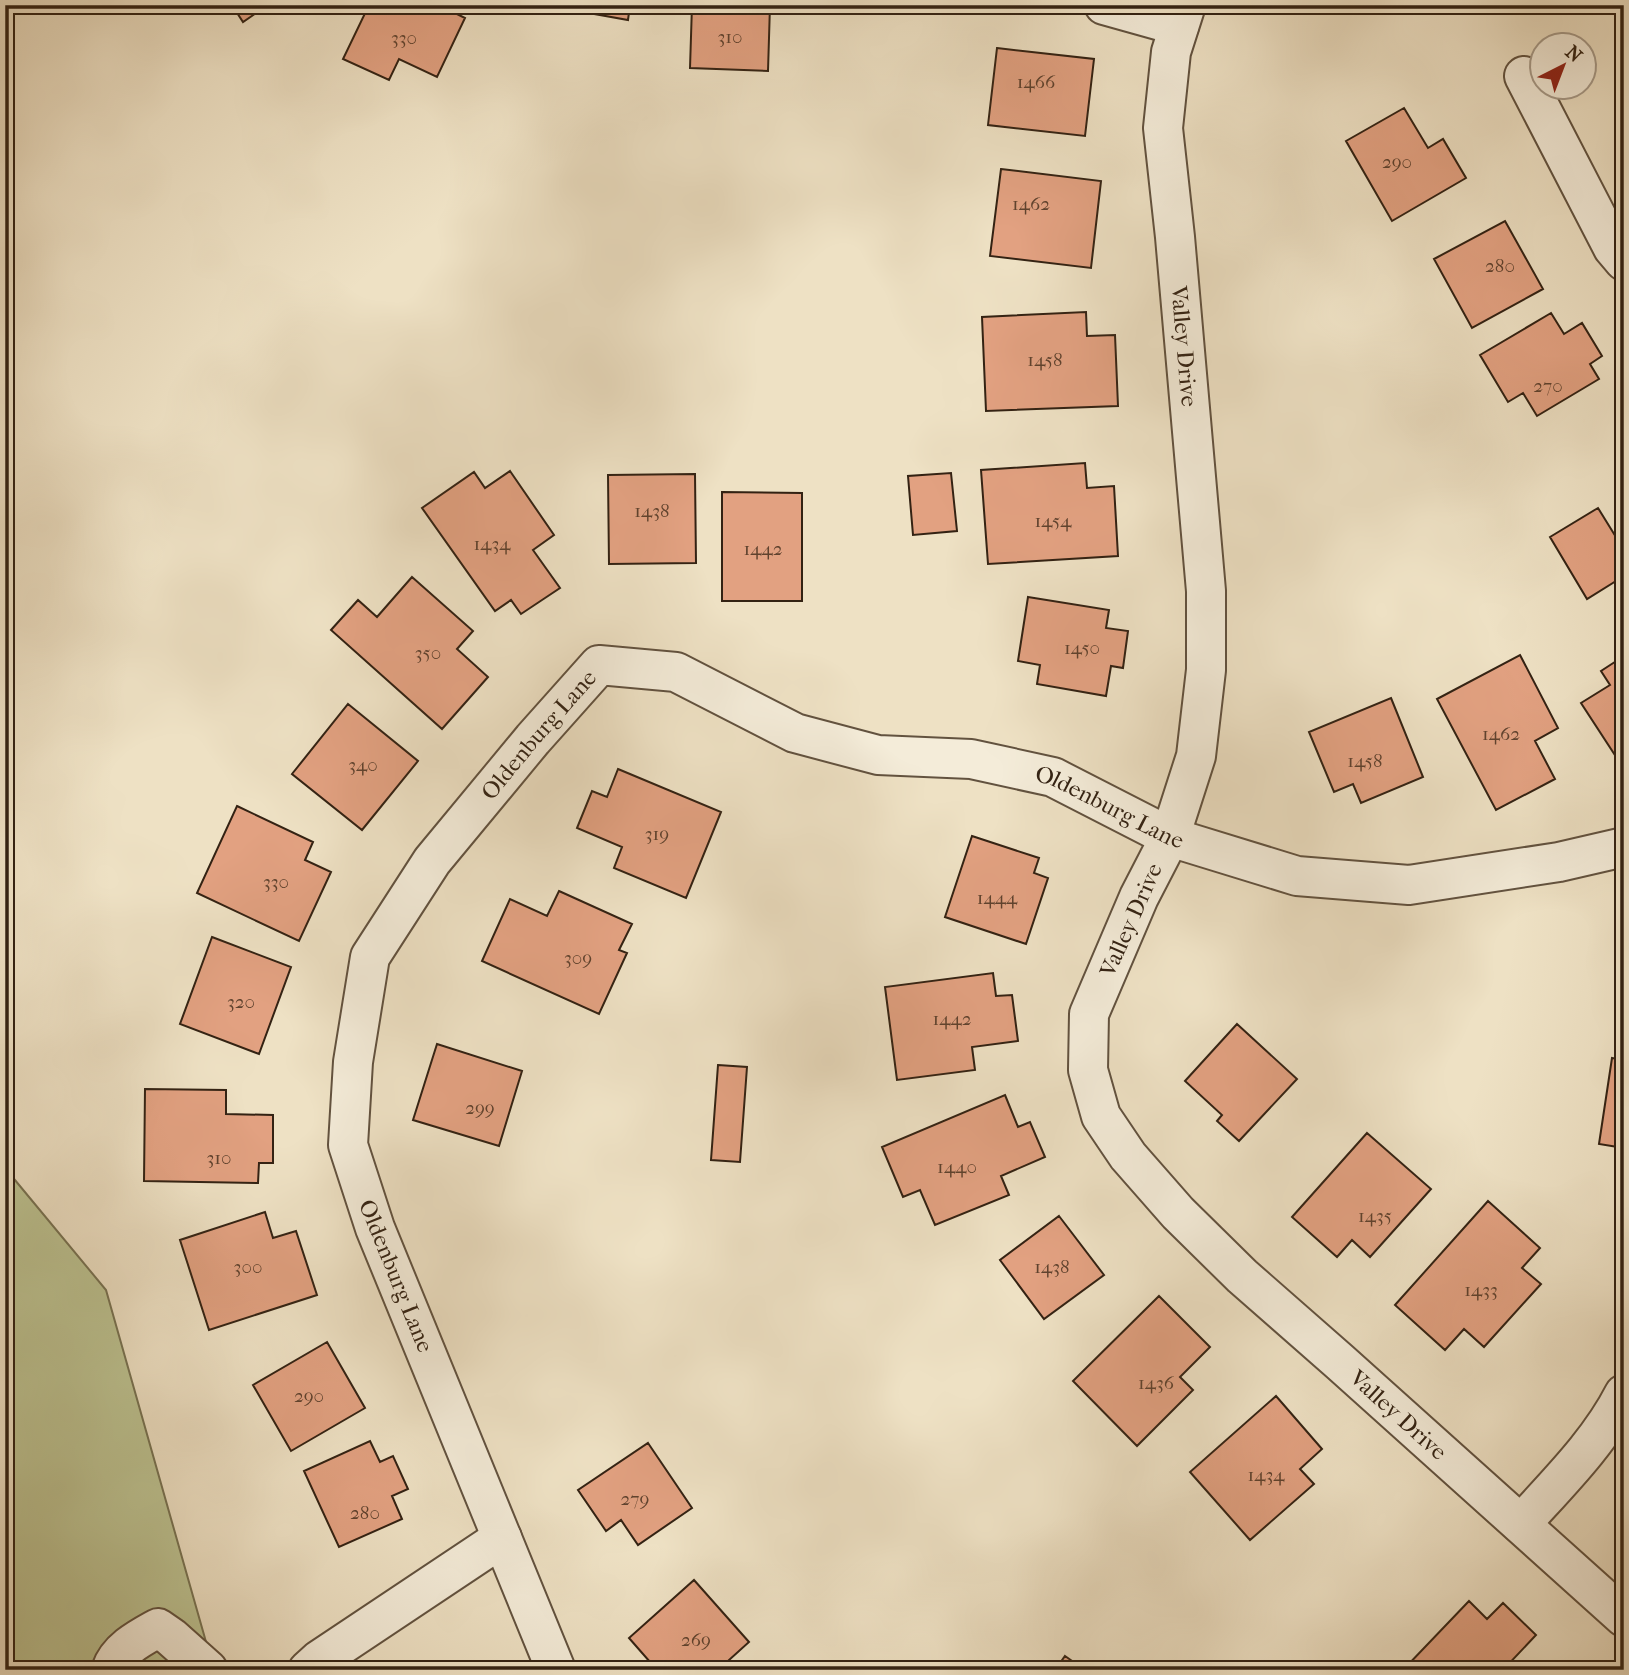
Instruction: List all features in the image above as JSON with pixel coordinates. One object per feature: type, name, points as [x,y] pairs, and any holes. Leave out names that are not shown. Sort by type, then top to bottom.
[{"type":"street","points":[[1104,5],[1183,16]]},
{"type":"street","name":"Valley Drive","points":[[1183,16],[1171,52],[1163,128],[1205,578],[1206,670],[1196,756],[1170,837],[1139,897],[1089,1014],[1088,1070],[1101,1116],[1128,1156],[1178,1213],[1242,1276],[1624,1617]]},
{"type":"street","points":[[1524,76],[1614,248],[1624,261]]},
{"type":"street","name":"Oldenburg Lane","points":[[556,1670],[375,1228],[348,1146],[353,1062],[370,957],[432,861],[533,739],[599,666],[676,671],[795,733],[878,755],[971,759],[1053,777],[1170,837],[1297,876],[1409,885],[1559,862],[1624,847]]},
{"type":"street","points":[[1521,1524],[1612,1416],[1624,1394]]},
{"type":"street","points":[[308,1670],[502,1538]]},
{"type":"street","points":[[111,1670],[114,1662],[130,1644],[158,1628],[208,1670]]},
{"type":"green space","points":[[5,1168],[106,1290],[214,1670],[5,1670]]},
{"type":"building","points":[[232,5],[268,5],[243,22]]},
{"type":"building","points":[[369,5],[439,5],[465,18],[437,77],[399,59],[389,80],[343,59]]},
{"type":"building","points":[[544,5],[630,5],[628,20]]},
{"type":"building","points":[[692,5],[770,5],[768,71],[690,68]]},
{"type":"building","points":[[997,48],[1094,59],[1085,136],[988,125]]},
{"type":"building","points":[[1404,108],[1428,148],[1443,139],[1466,178],[1392,221],[1346,141]]},
{"type":"building","points":[[1001,169],[1101,181],[1091,268],[990,256]]},
{"type":"building","points":[[1505,221],[1543,289],[1472,328],[1434,259]]},
{"type":"building","points":[[1086,312],[1087,336],[1115,335],[1118,406],[986,411],[982,317]]},
{"type":"building","points":[[1551,313],[1564,334],[1582,323],[1602,356],[1590,364],[1599,379],[1537,416],[1523,393],[1508,402],[1480,355]]},
{"type":"building","points":[[1085,463],[1087,488],[1114,486],[1118,556],[988,564],[981,470]]},
{"type":"building","points":[[510,471],[554,535],[533,550],[560,588],[521,614],[511,600],[495,611],[422,508],[474,472],[485,488]]},
{"type":"building","points":[[951,473],[957,531],[913,535],[908,476]]},
{"type":"building","points":[[695,474],[696,563],[609,564],[608,475]]},
{"type":"building","points":[[722,492],[802,493],[802,601],[722,601]]},
{"type":"building","points":[[1598,508],[1624,550],[1624,576],[1587,599],[1550,537]]},
{"type":"building","points":[[412,577],[473,631],[457,649],[488,677],[442,729],[331,630],[358,600],[377,617]]},
{"type":"building","points":[[1028,597],[1109,610],[1106,628],[1128,631],[1123,668],[1111,666],[1106,696],[1037,684],[1040,665],[1018,661]]},
{"type":"building","points":[[1520,655],[1558,728],[1535,741],[1555,779],[1496,810],[1437,699]]},
{"type":"building","points":[[1624,656],[1624,769],[1581,703],[1610,685],[1601,671]]},
{"type":"building","points":[[1391,698],[1423,777],[1361,803],[1353,784],[1334,792],[1309,732]]},
{"type":"building","points":[[348,704],[418,761],[362,830],[292,774]]},
{"type":"building","points":[[618,769],[721,812],[686,898],[614,868],[622,847],[577,828],[592,791],[607,797]]},
{"type":"building","points":[[237,806],[313,842],[305,860],[331,872],[299,941],[197,893]]},
{"type":"building","points":[[972,836],[1039,858],[1034,873],[1048,878],[1026,944],[945,917]]},
{"type":"building","points":[[559,891],[632,924],[619,950],[627,953],[599,1014],[482,961],[510,899],[547,916]]},
{"type":"building","points":[[212,937],[291,967],[259,1054],[180,1024]]},
{"type":"building","points":[[993,973],[996,996],[1012,995],[1018,1041],[972,1047],[975,1070],[897,1080],[885,987]]},
{"type":"building","points":[[1237,1024],[1297,1079],[1239,1141],[1217,1121],[1222,1115],[1185,1081]]},
{"type":"building","points":[[437,1044],[522,1071],[499,1146],[413,1120]]},
{"type":"building","points":[[1612,1058],[1624,1060],[1624,1148],[1599,1144]]},
{"type":"building","points":[[718,1065],[747,1067],[740,1162],[711,1160]]},
{"type":"building","points":[[145,1089],[226,1090],[226,1114],[273,1115],[273,1163],[259,1163],[258,1183],[144,1181]]},
{"type":"building","points":[[1005,1095],[1018,1127],[1030,1122],[1045,1157],[1001,1176],[1009,1195],[935,1225],[920,1190],[903,1197],[882,1147]]},
{"type":"building","points":[[1367,1133],[1431,1189],[1370,1257],[1352,1240],[1337,1257],[1292,1217]]},
{"type":"building","points":[[1488,1201],[1540,1248],[1522,1268],[1541,1284],[1484,1347],[1464,1329],[1445,1350],[1395,1305]]},
{"type":"building","points":[[265,1212],[273,1238],[296,1231],[317,1295],[209,1330],[180,1240]]},
{"type":"building","points":[[1059,1216],[1104,1275],[1044,1319],[1000,1260]]},
{"type":"building","points":[[1159,1296],[1210,1347],[1180,1377],[1193,1390],[1137,1446],[1073,1381]]},
{"type":"building","points":[[327,1342],[365,1408],[291,1451],[253,1385]]},
{"type":"building","points":[[1276,1396],[1322,1449],[1300,1469],[1314,1484],[1250,1540],[1190,1472]]},
{"type":"building","points":[[370,1441],[380,1462],[393,1456],[408,1489],[392,1496],[402,1519],[339,1547],[304,1471]]},
{"type":"building","points":[[648,1443],[692,1508],[638,1545],[621,1520],[606,1531],[578,1490]]},
{"type":"building","points":[[694,1580],[749,1642],[718,1670],[657,1670],[629,1638]]},
{"type":"building","points":[[1469,1601],[1487,1619],[1503,1603],[1536,1635],[1503,1670],[1403,1670]]},
{"type":"building","points":[[1065,1656],[1085,1670],[1055,1670]]}]
